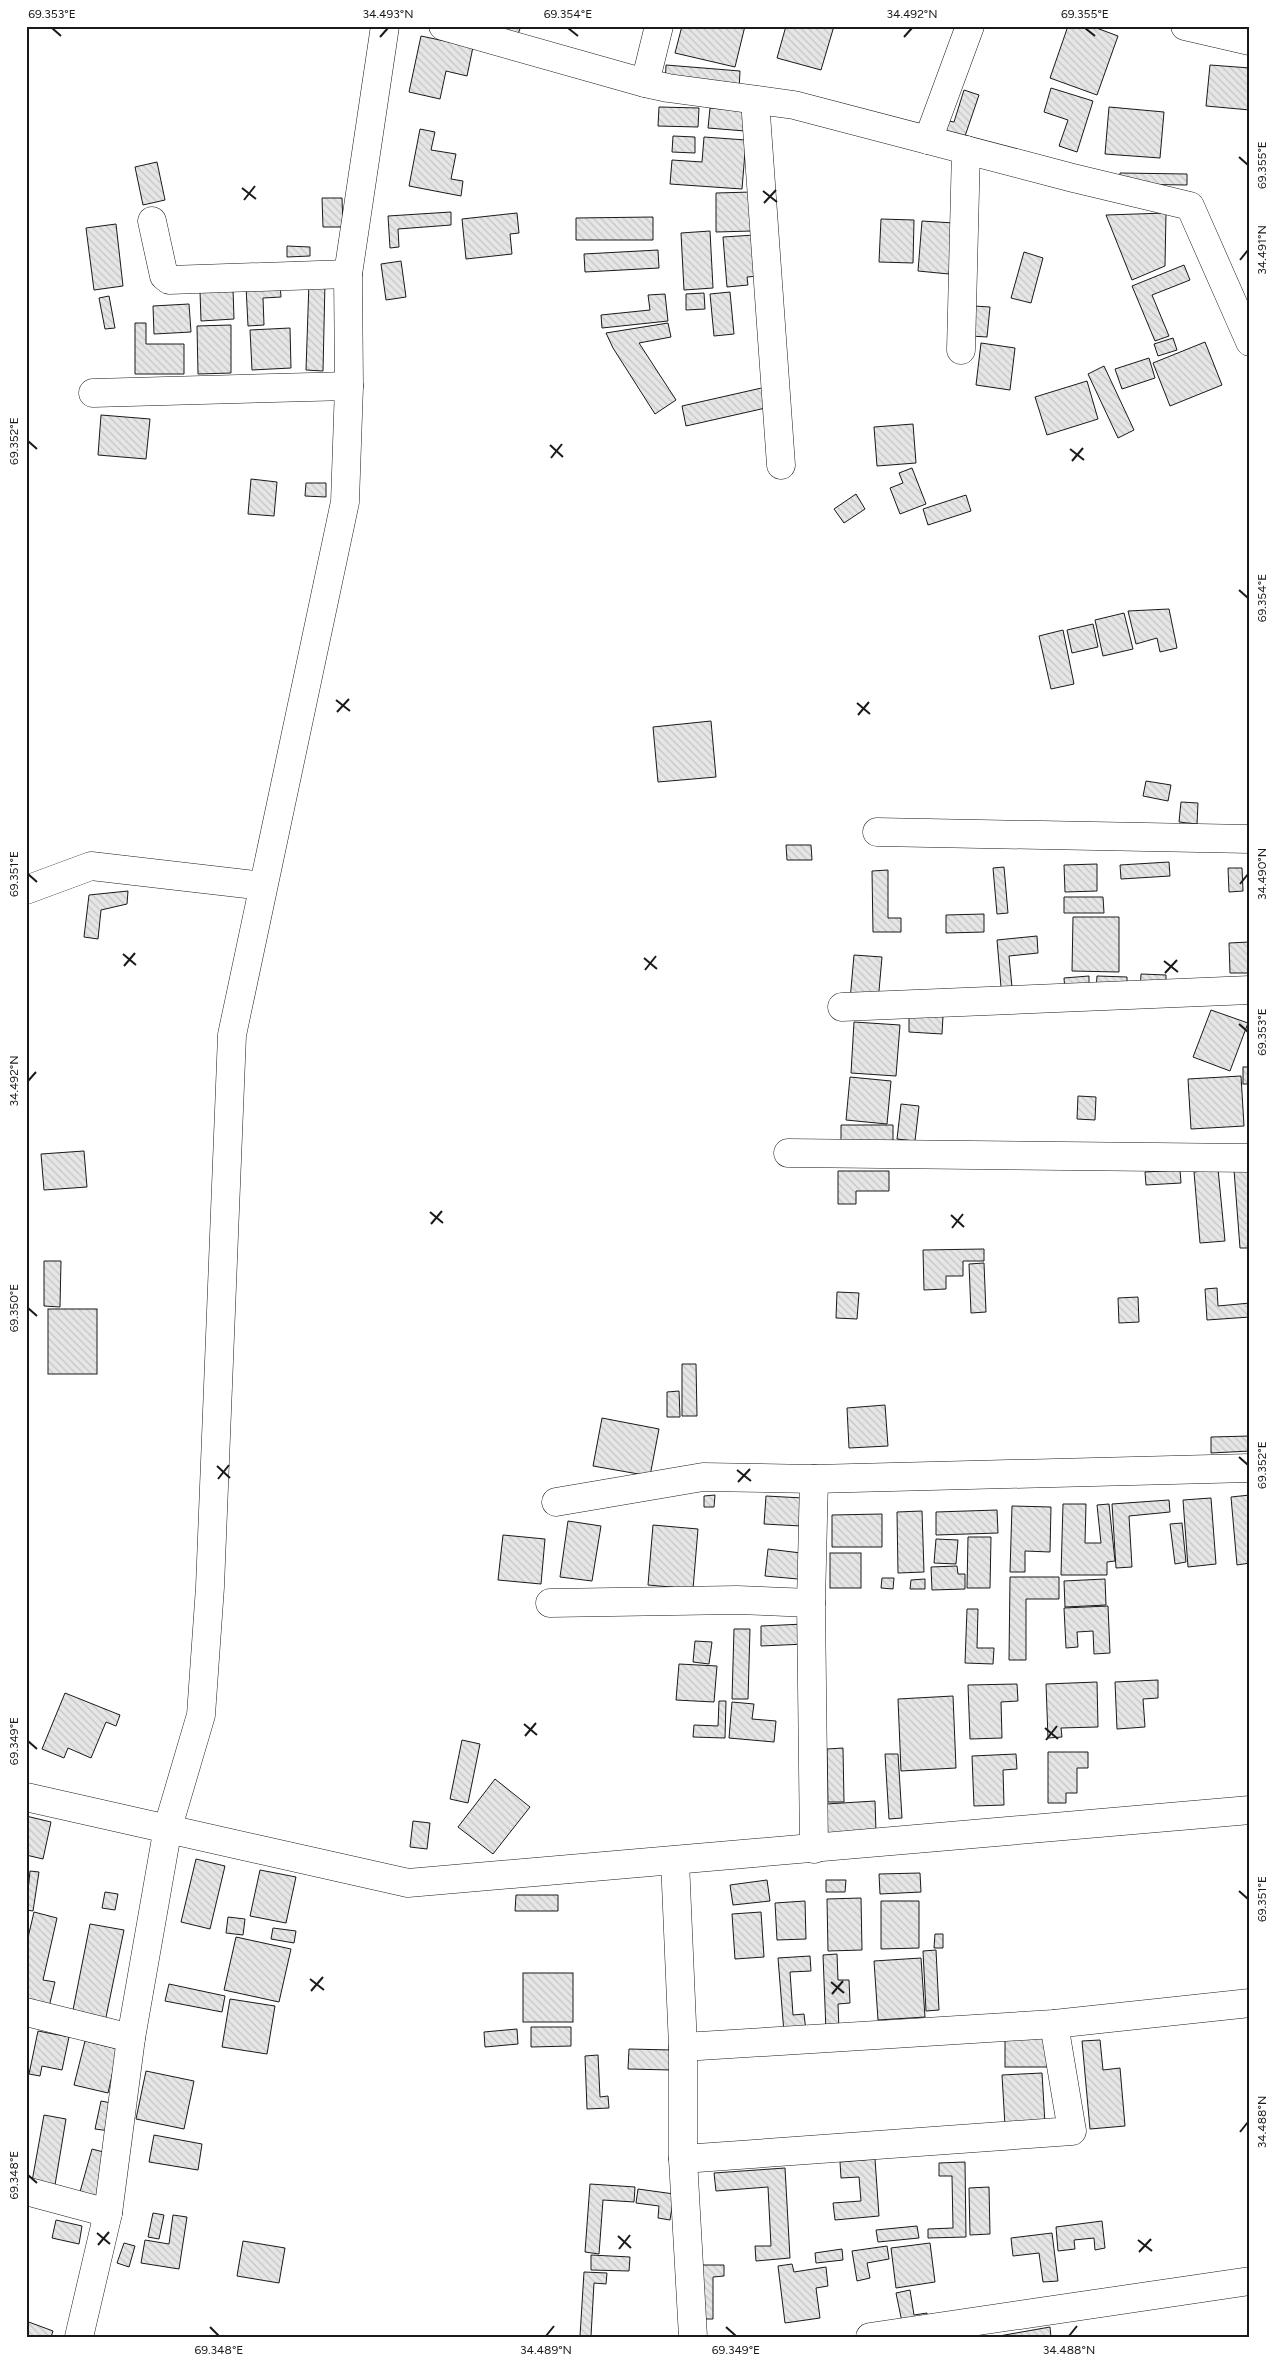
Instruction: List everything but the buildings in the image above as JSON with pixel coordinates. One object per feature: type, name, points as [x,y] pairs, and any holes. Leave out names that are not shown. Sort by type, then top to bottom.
[{"type":"street","points":[[79,2337],[108,2213],[131,2038],[168,1827],[201,1715],[210,1577],[232,1035],[345,502],[349,386],[348,274],[385,26]]},
{"type":"street","points":[[443,26],[644,83],[794,105],[1073,178],[1190,206],[1250,342]]},
{"type":"street","points":[[644,83],[659,26]]},
{"type":"street","points":[[928,140],[970,26]]},
{"type":"street","points":[[1185,26],[1250,41]]},
{"type":"street","points":[[755,100],[780,465]]},
{"type":"street","points":[[960,350],[966,150]]},
{"type":"street","points":[[152,221],[164,276],[169,280],[348,274]]},
{"type":"street","points":[[93,393],[349,386]]},
{"type":"street","points":[[877,832],[1250,839]]},
{"type":"street","points":[[26,890],[91,866],[263,886]]},
{"type":"street","points":[[842,1007],[1250,990]]},
{"type":"street","points":[[788,1153],[1250,1158]]},
{"type":"street","points":[[556,1502],[703,1477],[814,1479],[1250,1468]]},
{"type":"street","points":[[814,1479],[811,1604],[814,1848]]},
{"type":"street","points":[[550,1603],[737,1600],[811,1604]]},
{"type":"street","points":[[26,1797],[168,1827],[408,1883],[1250,1810]]},
{"type":"street","points":[[675,1861],[684,2047],[684,2159],[693,2337]]},
{"type":"street","points":[[684,2047],[1054,2024],[1250,2002]]},
{"type":"street","points":[[26,2012],[131,2038]]},
{"type":"street","points":[[684,2159],[1072,2131],[1054,2024]]},
{"type":"street","points":[[26,2191],[108,2213]]},
{"type":"street","points":[[870,2337],[1250,2281]]}]
